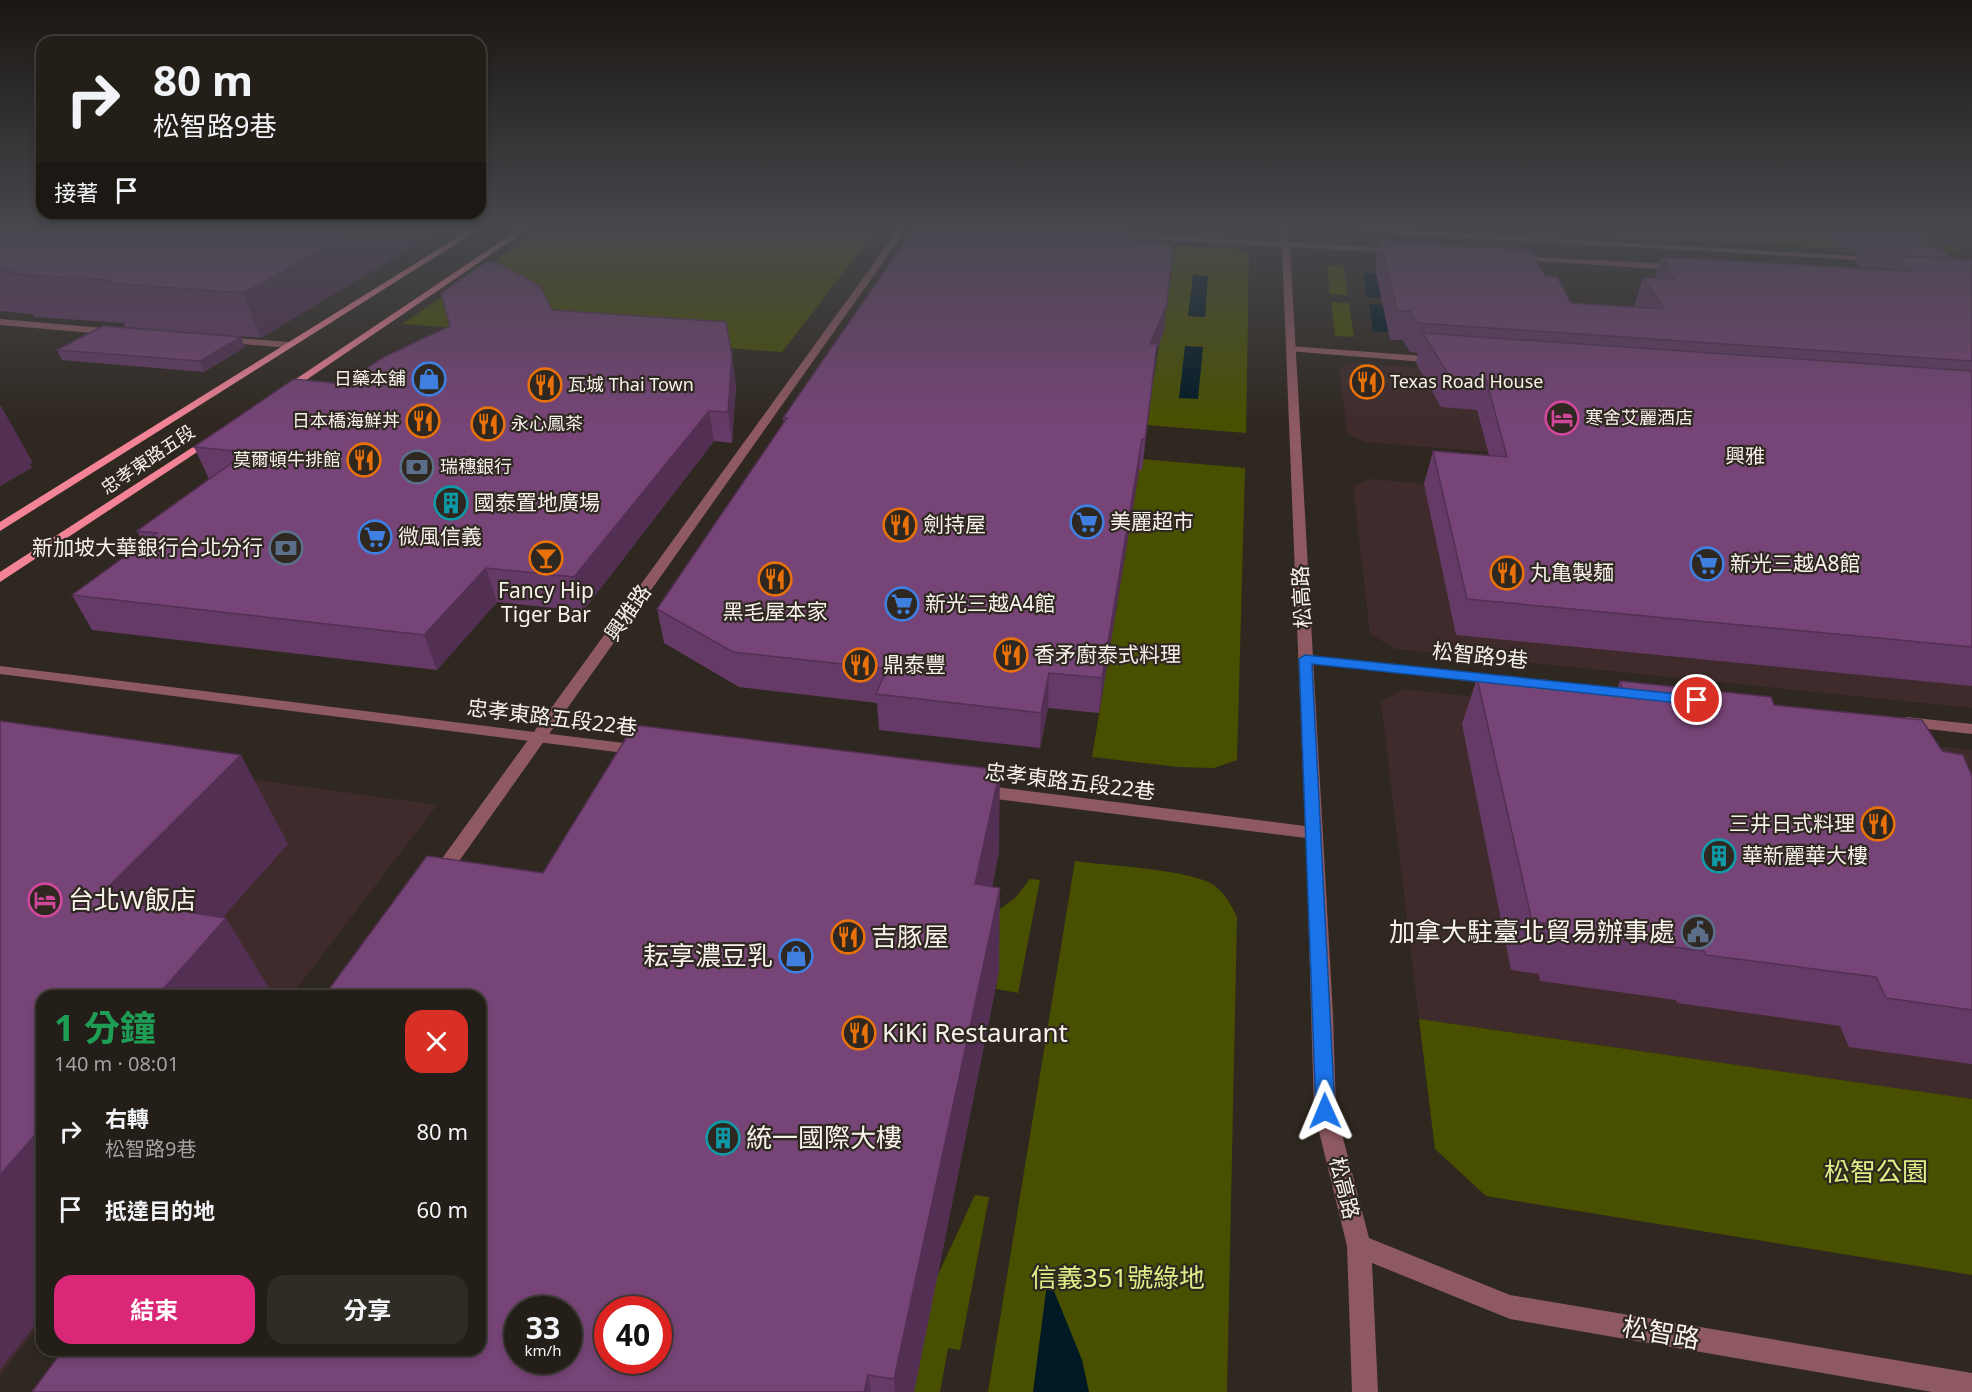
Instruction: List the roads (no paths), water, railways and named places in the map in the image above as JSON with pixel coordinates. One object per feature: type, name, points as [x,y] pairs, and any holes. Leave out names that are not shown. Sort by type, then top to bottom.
[{"type":"main road","name":"忠孝東路五段","points":[[0,527],[369,295]]},
{"type":"main road","points":[[268,400],[426,295]]},
{"type":"main road","name":"忠孝東路五段","points":[[0,578],[219,433]]},
{"type":"street","name":"興雅路","points":[[435,883],[856,295]]},
{"type":"street","name":"松高路","points":[[1288,295],[1325,1111],[1359,1246],[1365,1392]]},
{"type":"street","points":[[0,322],[123,332]]},
{"type":"street","points":[[213,339],[289,345]]},
{"type":"street","points":[[1290,350],[1451,361]]},
{"type":"street","name":"松智路9巷","points":[[1305,659],[1563,686]]},
{"type":"street","name":"忠孝東路五段22巷","points":[[0,670],[659,752]]},
{"type":"street","points":[[1890,721],[1972,729]]},
{"type":"street","name":"忠孝東路五段22巷","points":[[969,790],[1314,833]]},
{"type":"street","name":"松智路","points":[[1359,1246],[1510,1307],[1972,1386]]},
{"type":"water","points":[[1191,295],[1207,295],[1205,317],[1188,316]]},
{"type":"water","points":[[1367,295],[1381,295],[1382,298],[1367,297]]},
{"type":"water","points":[[1369,304],[1383,305],[1389,332],[1373,331]]},
{"type":"water","points":[[1185,346],[1203,347],[1198,399],[1179,398]]},
{"type":"water","points":[[1048,1276],[1082,1360],[1089,1392],[1033,1392]]},
{"type":"place","name":"日藥本舖","points":[[429,379]]},
{"type":"place","name":"Texas Road House","points":[[1367,382]]},
{"type":"place","name":"瓦城 Thai Town","points":[[545,385]]},
{"type":"place","name":"寒舍艾麗酒店","points":[[1562,418]]},
{"type":"place","name":"日本橋海鮮丼","points":[[423,421]]},
{"type":"place","name":"永心鳳茶","points":[[488,424]]},
{"type":"place","name":"莫爾頓牛排館","points":[[364,460]]},
{"type":"place","name":"瑞穗銀行","points":[[417,467]]},
{"type":"place","name":"國泰置地廣場","points":[[451,503]]},
{"type":"place","name":"美麗超市","points":[[1087,522]]},
{"type":"place","name":"劍持屋","points":[[900,525]]},
{"type":"place","name":"微風信義","points":[[375,537]]},
{"type":"place","name":"新加坡大華銀行台北分行","points":[[286,548]]},
{"type":"place","name":"Fancy Hip Tiger Bar","points":[[546,558]]},
{"type":"place","name":"新光三越A8館","points":[[1707,564]]},
{"type":"place","name":"丸亀製麺","points":[[1507,573]]},
{"type":"place","name":"黑毛屋本家","points":[[775,579]]},
{"type":"place","name":"新光三越A4館","points":[[902,604]]},
{"type":"place","name":"香矛廚泰式料理","points":[[1011,655]]},
{"type":"place","name":"鼎泰豐","points":[[860,665]]},
{"type":"place","name":"三井日式料理","points":[[1878,824]]},
{"type":"place","name":"華新麗華大樓","points":[[1719,856]]},
{"type":"place","name":"台北W飯店","points":[[45,900]]},
{"type":"place","name":"加拿大駐臺北貿易辦事處","points":[[1698,932]]},
{"type":"place","name":"吉豚屋","points":[[848,937]]},
{"type":"place","name":"耘享濃豆乳","points":[[796,956]]},
{"type":"place","name":"KiKi Restaurant","points":[[859,1033]]},
{"type":"place","name":"統一國際大樓","points":[[723,1138]]},
{"type":"district","name":"興雅","points":[[1745,456]]},
{"type":"park label","name":"松智公園","points":[[1876,1172]]},
{"type":"park label","name":"信義351號綠地","points":[[1118,1278]]}]
